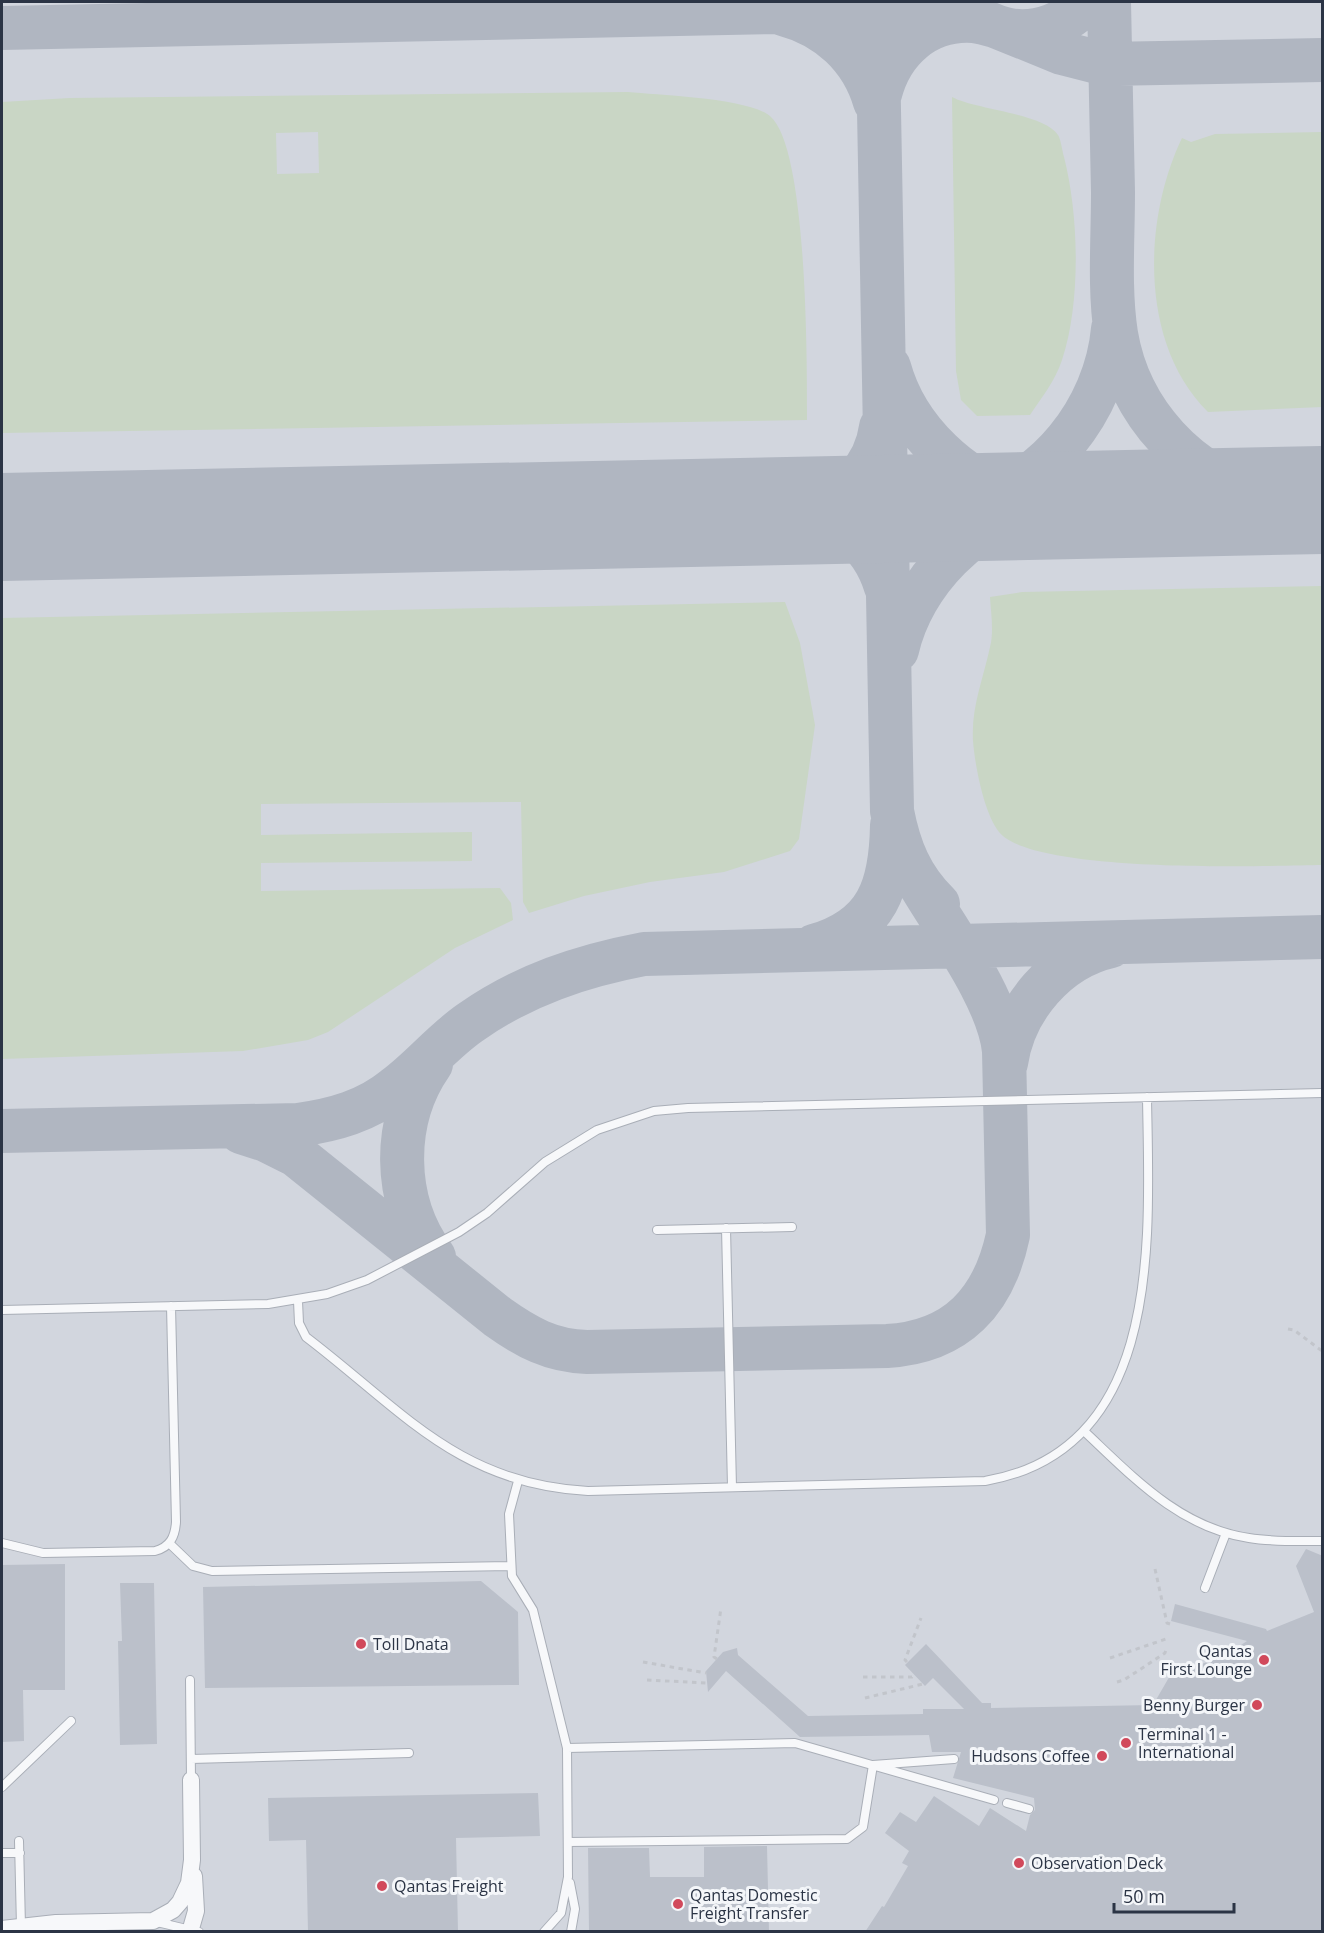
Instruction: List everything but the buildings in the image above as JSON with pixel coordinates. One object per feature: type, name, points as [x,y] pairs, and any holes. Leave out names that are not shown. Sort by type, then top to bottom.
[{"type":"street","points":[[191,1780],[192,1860],[196,1887],[193,1931]]},
{"type":"street","points":[[2,1929],[100,1927],[153,1921],[165,1916],[180,1902],[189,1883],[192,1860]]},
{"type":"lane","points":[[2,1310],[268,1304],[298,1301],[346,1288],[423,1252],[487,1213],[570,1145],[597,1130],[654,1111],[688,1108],[1323,1093]]},
{"type":"lane","points":[[298,1301],[299,1323],[306,1337],[450,1451],[482,1468],[518,1481],[564,1490],[588,1491],[985,1481],[1014,1476],[1042,1464],[1085,1432],[1104,1405],[1119,1377],[1142,1289],[1148,1241],[1147,1097]]},
{"type":"lane","points":[[657,1230],[792,1227]]},
{"type":"lane","points":[[726,1228],[732,1487]]},
{"type":"lane","points":[[2,1542],[43,1553],[155,1551],[169,1544],[173,1538],[176,1522],[171,1306]]},
{"type":"lane","points":[[1085,1432],[1167,1506],[1226,1533],[1264,1540],[1323,1540]]},
{"type":"lane","points":[[518,1481],[509,1515],[510,1566],[515,1583],[530,1602],[533,1610],[567,1748],[568,1877],[561,1912],[544,1932]]},
{"type":"lane","points":[[1205,1588],[1226,1533]]},
{"type":"lane","points":[[169,1544],[193,1566],[212,1571],[510,1566]]},
{"type":"lane","points":[[190,1680],[191,1780]]},
{"type":"lane","points":[[2,1787],[71,1721]]},
{"type":"lane","points":[[567,1748],[788,1743],[994,1800]]},
{"type":"lane","points":[[190,1758],[409,1753]]},
{"type":"lane","points":[[873,1765],[954,1760]]},
{"type":"lane","points":[[568,1842],[847,1839],[863,1827],[873,1765]]},
{"type":"lane","points":[[1006,1803],[1029,1809]]},
{"type":"lane","points":[[20,1841],[21,1927]]},
{"type":"lane","points":[[2,1853],[20,1853]]},
{"type":"lane","points":[[568,1877],[575,1909],[571,1932]]},
{"type":"lane","points":[[153,1921],[193,1931]]},
{"type":"path","points":[[1288,1329],[1294,1330],[1323,1351]]},
{"type":"path","points":[[1155,1569],[1167,1623],[1170,1624]]},
{"type":"path","points":[[717,1659],[714,1657],[721,1608]]},
{"type":"path","points":[[907,1662],[905,1660],[921,1618]]},
{"type":"path","points":[[1110,1658],[1166,1639]]},
{"type":"path","points":[[1117,1682],[1124,1680],[1165,1653],[1166,1649]]},
{"type":"path","points":[[644,1662],[706,1673]]},
{"type":"path","points":[[863,1677],[912,1677],[915,1675]]},
{"type":"path","points":[[647,1680],[707,1683]]},
{"type":"path","points":[[865,1698],[923,1684]]},
{"type":"shaded area","points":[[2,2],[1322,2],[1322,1931],[2,1932]]},
{"type":"green space","points":[[628,92],[724,101],[759,110],[770,116],[783,136],[792,169],[803,260],[807,420],[2,433],[2,102],[70,98]],"holes":[[[318,132],[319,173],[277,174],[276,133]]]},
{"type":"green space","points":[[952,97],[1039,122],[1058,135],[1061,142],[1073,205],[1075,286],[1068,337],[1062,360],[1048,389],[1030,415],[977,416],[961,400],[956,371]]},
{"type":"green space","points":[[1322,132],[1322,407],[1208,412],[1185,384],[1169,352],[1159,317],[1154,280],[1155,242],[1160,205],[1169,170],[1182,138],[1191,142],[1215,134]]},
{"type":"green space","points":[[1322,586],[1322,865],[1204,866],[1101,861],[1056,855],[1020,846],[999,832],[985,801],[978,776],[973,741],[976,705],[991,641],[990,597],[1022,592]]},
{"type":"green space","points":[[785,602],[800,643],[815,725],[799,839],[790,851],[724,872],[650,882],[584,896],[529,913],[523,902],[521,802],[261,804],[261,835],[472,832],[472,861],[261,863],[261,891],[500,888],[511,903],[513,920],[455,948],[328,1032],[308,1040],[243,1051],[2,1059],[2,618]]},
{"type":"taxiway","points":[[877,2],[892,811],[907,862],[920,884],[938,904]]},
{"type":"taxiway","points":[[880,94],[885,78],[902,51],[926,31],[956,21],[973,21],[1009,30],[1031,31],[1061,21],[1087,2]]},
{"type":"taxiway","points":[[1109,2],[1113,299],[1116,334],[1123,363],[1134,390],[1149,415],[1188,457],[1211,474],[1265,495]]},
{"type":"taxiway","points":[[2,28],[920,9],[948,11],[978,19],[1062,53],[1105,64],[1322,60]]},
{"type":"taxiway","points":[[783,14],[815,26],[841,46],[861,71],[875,102]]},
{"type":"taxiway","points":[[877,509],[965,503],[994,494],[1021,481],[1045,462],[1066,440],[1084,415],[1098,388],[1108,359],[1113,329]]},
{"type":"taxiway","points":[[889,367],[897,390],[923,433],[940,451],[980,481],[1003,492],[1035,502],[1100,502]]},
{"type":"taxiway","points":[[760,509],[807,507],[821,503],[846,489],[857,479],[873,455],[881,427]]},
{"type":"taxiway","points":[[1235,498],[1322,496]]},
{"type":"taxiway","points":[[897,650],[916,601],[931,578],[949,558],[970,540],[993,525],[1017,514],[1043,508]]},
{"type":"taxiway","points":[[785,513],[819,518],[849,532],[871,555],[886,587]]},
{"type":"taxiway","points":[[814,946],[836,938],[853,928],[867,916],[877,902],[888,867],[892,825]]},
{"type":"taxiway","points":[[241,1132],[266,1140],[296,1155],[498,1317],[529,1337],[550,1346],[587,1352],[887,1346],[912,1343],[933,1336],[952,1327],[969,1314],[982,1298],[1002,1259],[1008,1235],[1004,1051],[1000,1031],[982,987],[919,883]]},
{"type":"taxiway","points":[[2,1131],[298,1125],[337,1117],[373,1103],[384,1096],[461,1029],[512,997],[576,971],[644,954],[1322,937]]},
{"type":"taxiway","points":[[1006,1063],[1018,1023],[1041,988],[1073,962],[1091,952],[1111,946]]},
{"type":"taxiway","points":[[431,1064],[418,1086],[409,1110],[402,1160],[404,1186],[410,1211],[420,1235],[434,1257]]},
{"type":"runway","points":[[2,527],[1322,500]]},
{"type":"place","name":"Toll Dnata","points":[[361,1644]]},
{"type":"place","name":"Qantas First Lounge","points":[[1264,1660]]},
{"type":"place","name":"Benny Burger","points":[[1257,1705]]},
{"type":"place","name":"Terminal 1 - International","points":[[1126,1743]]},
{"type":"place","name":"Hudsons Coffee","points":[[1102,1756]]},
{"type":"place","name":"Observation Deck","points":[[1019,1863]]},
{"type":"place","name":"Qantas Freight","points":[[382,1886]]},
{"type":"place","name":"Qantas Domestic Freight Transfer","points":[[678,1904]]}]
